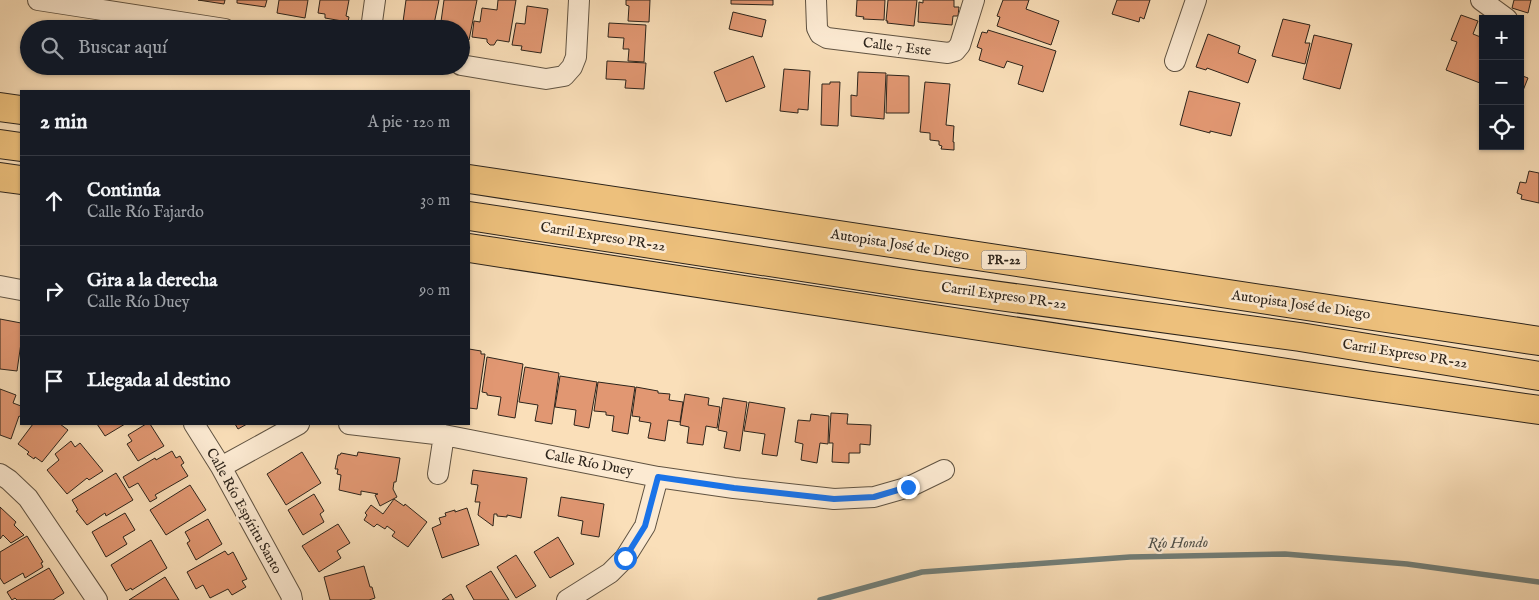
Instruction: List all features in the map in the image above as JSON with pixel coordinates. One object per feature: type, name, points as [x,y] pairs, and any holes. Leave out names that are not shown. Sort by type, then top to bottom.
[{"type":"highway","points":[[0,106],[20,110]]},
{"type":"highway","points":[[0,144],[20,148]]},
{"type":"highway","points":[[0,177],[20,180]]},
{"type":"highway","name":"Autopista José de Diego","points":[[470,179],[1539,341]]},
{"type":"highway","name":"Carril Expreso PR-22","points":[[470,216],[919,285],[1300,337],[1539,376]]},
{"type":"highway","points":[[470,248],[1539,410]]},
{"type":"street","points":[[38,0],[167,20]]},
{"type":"street","points":[[372,20],[375,0]]},
{"type":"street","points":[[470,66],[546,78],[564,76],[572,67],[576,57],[579,0]]},
{"type":"street","name":"Calle 7 Este","points":[[816,0],[816,28],[820,34],[827,38],[948,53],[955,51],[960,45],[974,0]]},
{"type":"street","points":[[1175,62],[1196,0]]},
{"type":"street","points":[[1481,0],[1502,15]]},
{"type":"street","points":[[0,286],[20,290]]},
{"type":"street","name":"Calle Río Espíritu Santo","points":[[195,425],[221,467],[292,600]]},
{"type":"street","points":[[221,467],[297,425]]},
{"type":"street","name":"Calle Río Duey","points":[[358,425],[444,435],[658,477],[834,499],[874,497],[908,487],[944,470]]},
{"type":"street","points":[[438,474],[444,435]]},
{"type":"street","points":[[0,474],[10,480],[28,498],[97,600]]},
{"type":"street","points":[[566,600],[610,573],[625,558],[645,526],[658,477]]},
{"type":"building","points":[[198,0],[225,0],[224,4]]},
{"type":"building","points":[[237,0],[267,0],[265,7],[237,3]]},
{"type":"building","points":[[279,0],[308,0],[305,18],[277,13]]},
{"type":"building","points":[[320,0],[349,0],[346,16],[349,17],[348,20],[325,18],[325,14],[318,13]]},
{"type":"building","points":[[406,0],[439,0],[435,20],[403,20]]},
{"type":"building","points":[[444,0],[477,0],[470,35],[470,20],[441,20]]},
{"type":"building","points":[[498,0],[516,0],[509,42],[497,40],[494,45],[490,45],[487,39],[472,37],[474,21],[480,22],[482,8],[497,10]]},
{"type":"building","points":[[626,0],[650,0],[649,22],[628,21],[629,6],[626,5]]},
{"type":"building","points":[[731,0],[773,0],[773,5],[731,4]]},
{"type":"building","points":[[857,0],[885,0],[884,20],[863,19],[864,17],[856,16]]},
{"type":"building","points":[[888,0],[917,0],[914,26],[887,23]]},
{"type":"building","points":[[923,0],[954,0],[954,7],[959,7],[958,16],[953,16],[952,25],[918,22],[919,2],[923,3]]},
{"type":"building","points":[[1003,0],[1029,0],[1026,9],[1059,21],[1051,45],[997,26],[1000,17],[997,16]]},
{"type":"building","points":[[1117,0],[1150,0],[1144,19],[1140,17],[1139,22],[1112,14]]},
{"type":"building","points":[[1514,0],[1531,0],[1528,13],[1512,8]]},
{"type":"building","points":[[527,6],[548,9],[541,53],[521,50],[522,46],[512,45],[516,23],[525,24]]},
{"type":"building","points":[[733,12],[766,20],[762,37],[729,29]]},
{"type":"building","points":[[1461,15],[1478,21],[1473,34],[1479,36],[1479,83],[1446,70],[1457,42],[1451,40]]},
{"type":"building","points":[[1283,19],[1310,25],[1305,43],[1310,43],[1305,64],[1272,56]]},
{"type":"building","points":[[609,23],[646,25],[644,62],[628,61],[629,49],[623,49],[624,38],[608,37]]},
{"type":"building","points":[[988,30],[1056,51],[1043,92],[1018,84],[1023,66],[1007,61],[1004,68],[979,60],[982,49],[977,47],[982,32],[987,33]]},
{"type":"building","points":[[1208,34],[1240,46],[1238,53],[1256,60],[1248,83],[1207,68],[1206,70],[1196,67]]},
{"type":"building","points":[[1314,35],[1352,44],[1340,89],[1303,79]]},
{"type":"building","points":[[753,56],[765,87],[726,102],[714,72]]},
{"type":"building","points":[[607,61],[646,63],[644,89],[625,88],[626,80],[606,79]]},
{"type":"building","points":[[784,69],[810,71],[808,110],[798,109],[798,113],[780,111]]},
{"type":"building","points":[[858,72],[886,73],[884,119],[851,116],[851,95],[857,96]]},
{"type":"building","points":[[887,75],[909,76],[909,113],[886,113]]},
{"type":"building","points":[[1524,76],[1528,78],[1524,88]]},
{"type":"building","points":[[830,82],[840,82],[838,126],[821,125],[822,84],[830,84]]},
{"type":"building","points":[[925,82],[950,84],[946,125],[954,126],[954,150],[941,149],[942,146],[939,145],[939,141],[930,140],[930,133],[920,132]]},
{"type":"building","points":[[1189,91],[1240,103],[1231,136],[1180,125]]},
{"type":"building","points":[[1529,171],[1539,173],[1539,203],[1521,199],[1522,195],[1517,193],[1520,182],[1526,183]]},
{"type":"building","points":[[0,319],[20,323],[20,350],[17,371],[0,369]]},
{"type":"building","points":[[470,349],[481,351],[481,354],[485,354],[477,409],[470,408]]},
{"type":"building","points":[[487,357],[523,364],[515,418],[498,415],[501,397],[487,395],[487,393],[482,392]]},
{"type":"building","points":[[525,367],[559,373],[552,424],[535,421],[538,405],[519,402]]},
{"type":"building","points":[[560,376],[597,382],[589,428],[574,425],[576,410],[555,407]]},
{"type":"building","points":[[598,382],[635,387],[628,434],[612,431],[614,416],[606,415],[606,412],[594,411]]},
{"type":"building","points":[[636,387],[670,394],[669,400],[683,402],[680,422],[668,420],[665,441],[648,438],[651,423],[639,421],[640,417],[632,416]]},
{"type":"building","points":[[0,389],[16,395],[13,403],[20,406],[20,416],[11,439],[0,435]]},
{"type":"building","points":[[685,394],[709,398],[708,405],[720,407],[717,428],[706,426],[703,445],[687,443],[689,427],[680,425]]},
{"type":"building","points":[[723,398],[747,402],[740,451],[724,448],[727,432],[718,430]]},
{"type":"building","points":[[749,402],[785,408],[777,456],[762,454],[765,434],[744,431]]},
{"type":"building","points":[[831,413],[848,414],[847,424],[871,425],[870,445],[860,444],[860,453],[849,453],[849,463],[832,462],[833,443],[829,443]]},
{"type":"building","points":[[811,414],[829,416],[828,444],[820,443],[817,463],[801,460],[803,444],[795,442],[798,420],[810,421]]},
{"type":"building","points":[[32,425],[61,425],[68,430],[42,462],[27,454],[29,452],[18,444]]},
{"type":"building","points":[[98,425],[123,425],[105,436]]},
{"type":"building","points":[[144,425],[151,425],[164,446],[138,461],[127,444],[132,441],[128,435]]},
{"type":"building","points":[[236,425],[245,425],[238,429]]},
{"type":"building","points":[[71,441],[75,447],[80,443],[103,471],[89,480],[87,478],[67,494],[47,470],[59,460],[55,454]]},
{"type":"building","points":[[172,451],[176,458],[180,456],[184,463],[181,465],[188,476],[155,495],[157,498],[150,502],[138,483],[129,488],[123,477],[155,458],[156,460]]},
{"type":"building","points":[[302,452],[321,483],[286,505],[267,474]]},
{"type":"building","points":[[358,452],[400,458],[393,489],[397,497],[380,506],[375,495],[378,494],[361,491],[361,495],[339,490],[341,475],[337,474],[338,469],[335,469],[338,455],[341,453],[357,456]]},
{"type":"building","points":[[473,470],[527,478],[521,518],[507,515],[507,517],[497,516],[497,514],[494,514],[493,526],[478,515],[480,502],[475,502],[478,485],[471,484]]},
{"type":"building","points":[[116,473],[133,500],[106,516],[105,513],[87,525],[76,511],[78,510],[72,500]]},
{"type":"building","points":[[190,485],[206,510],[166,535],[150,510]]},
{"type":"building","points":[[314,494],[324,511],[320,514],[324,522],[303,535],[288,510]]},
{"type":"building","points":[[561,497],[604,504],[599,537],[581,534],[583,521],[558,516]]},
{"type":"building","points":[[394,499],[404,506],[405,504],[427,522],[408,547],[392,536],[395,532],[387,526],[385,529],[377,524],[374,527],[364,520],[367,515],[365,513],[371,505],[383,514]]},
{"type":"building","points":[[0,507],[16,522],[14,525],[24,535],[11,543],[3,535],[0,539]]},
{"type":"building","points":[[467,508],[479,545],[442,558],[432,528],[441,524],[439,518],[446,516],[445,513]]},
{"type":"building","points":[[125,513],[135,530],[123,537],[127,544],[106,557],[92,532]]},
{"type":"building","points":[[208,519],[222,544],[196,560],[187,543],[190,541],[185,532]]},
{"type":"building","points":[[338,524],[350,543],[337,551],[341,558],[319,572],[302,546]]},
{"type":"building","points":[[27,536],[43,562],[41,563],[43,567],[25,578],[23,573],[4,584],[0,578],[0,552]]},
{"type":"building","points":[[558,537],[574,564],[550,578],[534,552]]},
{"type":"building","points":[[151,540],[167,568],[132,590],[131,588],[126,591],[111,565]]},
{"type":"building","points":[[225,551],[228,555],[233,552],[247,579],[242,581],[246,587],[232,595],[228,589],[210,598],[203,585],[196,589],[187,572]]},
{"type":"building","points":[[516,555],[536,586],[516,598],[497,567]]},
{"type":"building","points":[[364,566],[375,598],[369,600],[330,600],[324,577]]},
{"type":"building","points":[[49,568],[64,593],[53,600],[17,600],[15,598],[12,600],[7,592]]},
{"type":"building","points":[[491,571],[509,600],[474,600],[466,586]]},
{"type":"building","points":[[165,577],[179,600],[129,600]]},
{"type":"building","points":[[451,594],[454,600],[442,600]]},
{"type":"waterway","name":"Río Hondo","points":[[820,600],[922,572],[1130,557],[1285,554],[1407,564],[1539,582]]},
{"type":"route","points":[[625,558],[645,526],[658,477],[834,499],[874,497],[908,487]]}]
